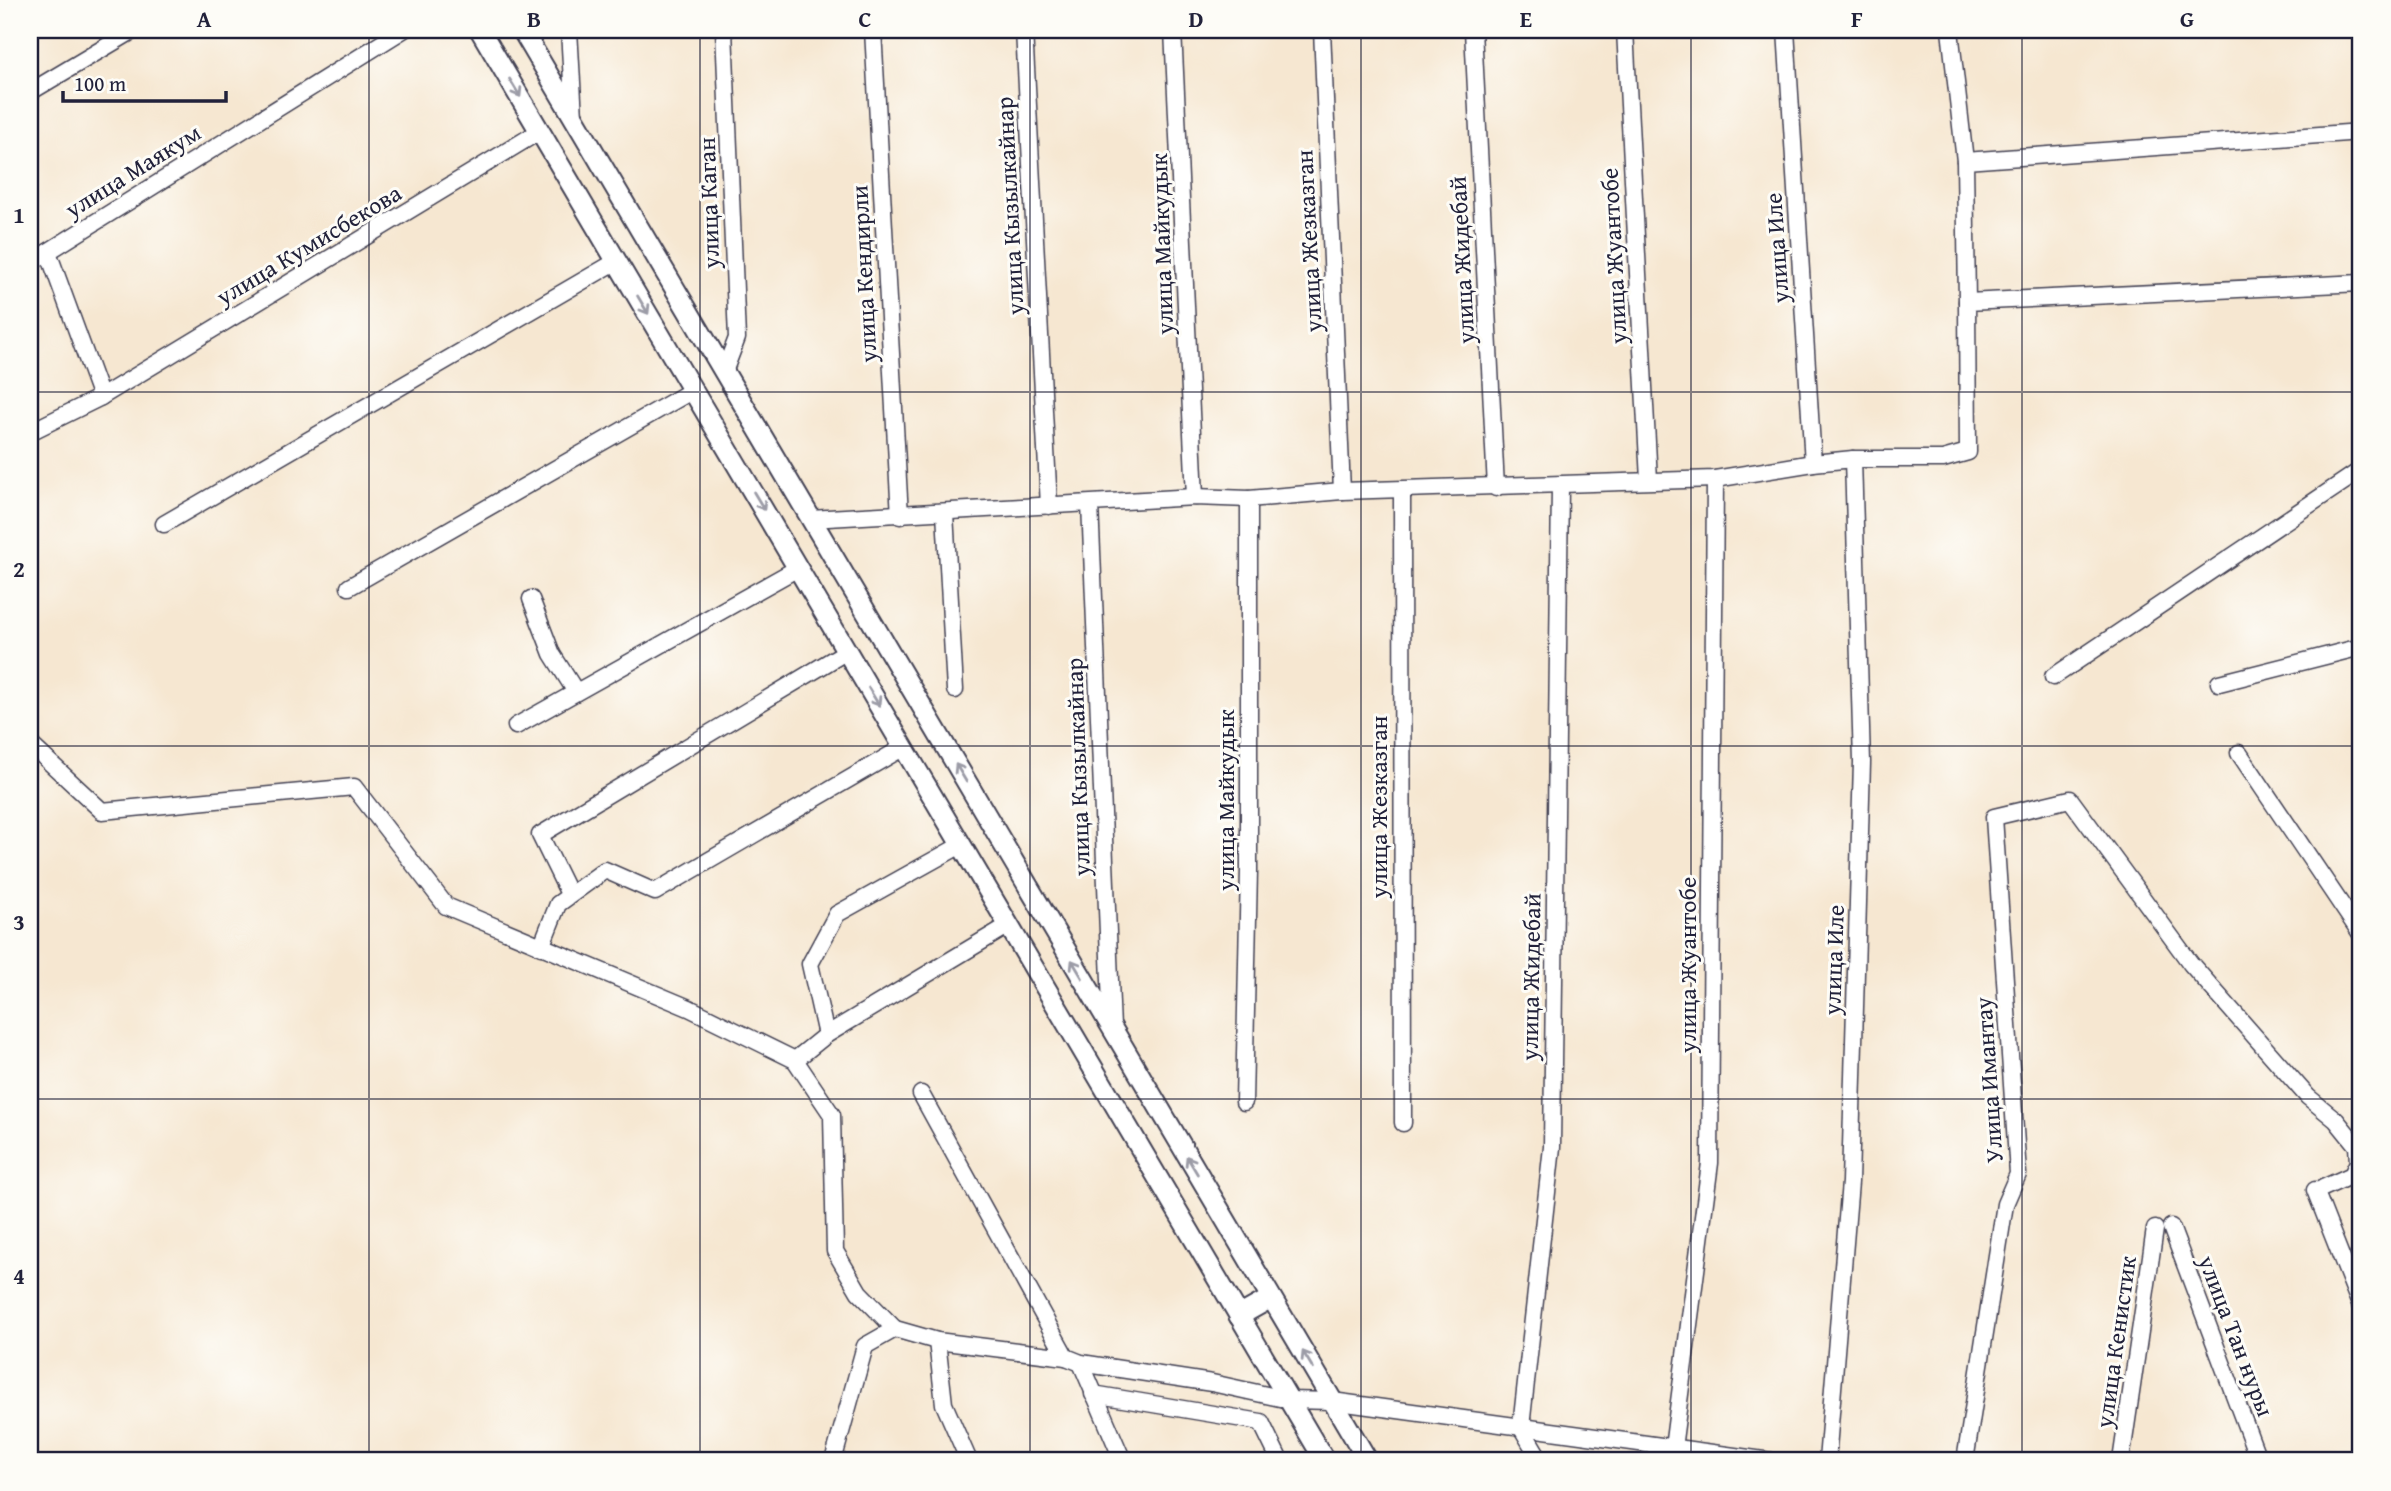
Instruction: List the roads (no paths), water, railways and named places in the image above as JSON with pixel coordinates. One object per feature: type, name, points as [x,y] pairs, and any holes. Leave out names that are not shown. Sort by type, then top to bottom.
[{"type":"main road","points":[[480,30],[1325,1461]]},
{"type":"main road","points":[[522,30],[1368,1461]]},
{"type":"main road","points":[[1239,1316],[1271,1298]]},
{"type":"street","points":[[30,92],[134,30]]},
{"type":"street","name":"улица Маякум","points":[[30,263],[403,30]]},
{"type":"street","points":[[569,30],[574,117]]},
{"type":"street","name":"улица Каган","points":[[724,30],[737,338],[724,372]]},
{"type":"street","name":"улица Кендирли","points":[[873,30],[900,515]]},
{"type":"street","name":"улица Кызылкайнар","points":[[1024,30],[1049,506]]},
{"type":"street","name":"улица Майкудык","points":[[1173,30],[1195,498]]},
{"type":"street","name":"улица Жезказган","points":[[1322,30],[1342,491]]},
{"type":"street","name":"улица Жидебай","points":[[1473,30],[1496,488]]},
{"type":"street","name":"улица Жуантобе","points":[[1625,30],[1649,480]]},
{"type":"street","name":"улица Иле","points":[[1786,30],[1813,463]]},
{"type":"street","points":[[810,519],[1195,498],[1249,499],[1342,491],[1715,479],[1813,463],[1853,459],[1942,459],[1968,452],[1965,161],[1950,30]]},
{"type":"street","name":"улица Кумисбекова","points":[[30,432],[101,397],[540,131]]},
{"type":"street","points":[[1965,161],[2361,132]]},
{"type":"street","points":[[48,251],[101,397]]},
{"type":"street","points":[[164,524],[617,261]]},
{"type":"street","points":[[1967,302],[2361,283]]},
{"type":"street","points":[[349,587],[693,390]]},
{"type":"street","name":"улица Иле","points":[[1828,1461],[1850,1182],[1862,762],[1853,459]]},
{"type":"street","points":[[2053,677],[2361,470]]},
{"type":"street","name":"улица Жуантобе","points":[[1672,1448],[1710,1163],[1715,479]]},
{"type":"street","name":"улица Жидебай","points":[[1521,1427],[1552,1146],[1560,486]]},
{"type":"street","name":"улица Жезказган","points":[[1402,491],[1403,1123]]},
{"type":"street","name":"улица Майкудык","points":[[1244,1102],[1249,870],[1249,499]]},
{"type":"street","name":"улица Кызылкайнар","points":[[1090,504],[1112,1028]]},
{"type":"street","points":[[944,513],[955,690]]},
{"type":"street","points":[[516,726],[798,568]]},
{"type":"street","points":[[531,599],[552,654],[576,692]]},
{"type":"street","points":[[2219,683],[2361,647]]},
{"type":"street","points":[[569,894],[540,835],[847,651]]},
{"type":"street","points":[[30,744],[102,811],[354,787],[446,906],[689,1008],[795,1060],[832,1115],[835,1251],[859,1292],[895,1329],[937,1341],[1074,1360],[1289,1400],[1332,1401],[1672,1448],[1705,1457],[1771,1461]]},
{"type":"street","points":[[541,947],[558,904],[605,870],[655,892],[904,747]]},
{"type":"street","points":[[2239,753],[2361,934]]},
{"type":"street","name":"Улица Имантау","points":[[1965,1461],[2005,1203],[2018,1174],[1994,817],[2070,799],[2190,964],[2308,1097],[2336,1120],[2357,1146],[2358,1162],[2352,1175],[2319,1189],[2361,1307]]},
{"type":"street","points":[[826,1035],[810,964],[837,914],[961,845]]},
{"type":"street","points":[[795,1060],[826,1035],[1009,925]]},
{"type":"street","points":[[921,1094],[1093,1394],[1123,1461]]},
{"type":"street","name":"улица Кенистик","points":[[2121,1461],[2163,1228]]},
{"type":"street","name":"улица Тан нуры","points":[[2163,1228],[2259,1461]]},
{"type":"street","points":[[833,1461],[865,1346],[895,1329]]},
{"type":"street","points":[[937,1341],[944,1404],[969,1461]]},
{"type":"street","points":[[1093,1394],[1261,1422],[1280,1461]]},
{"type":"street","points":[[1521,1427],[1541,1461]]}]
